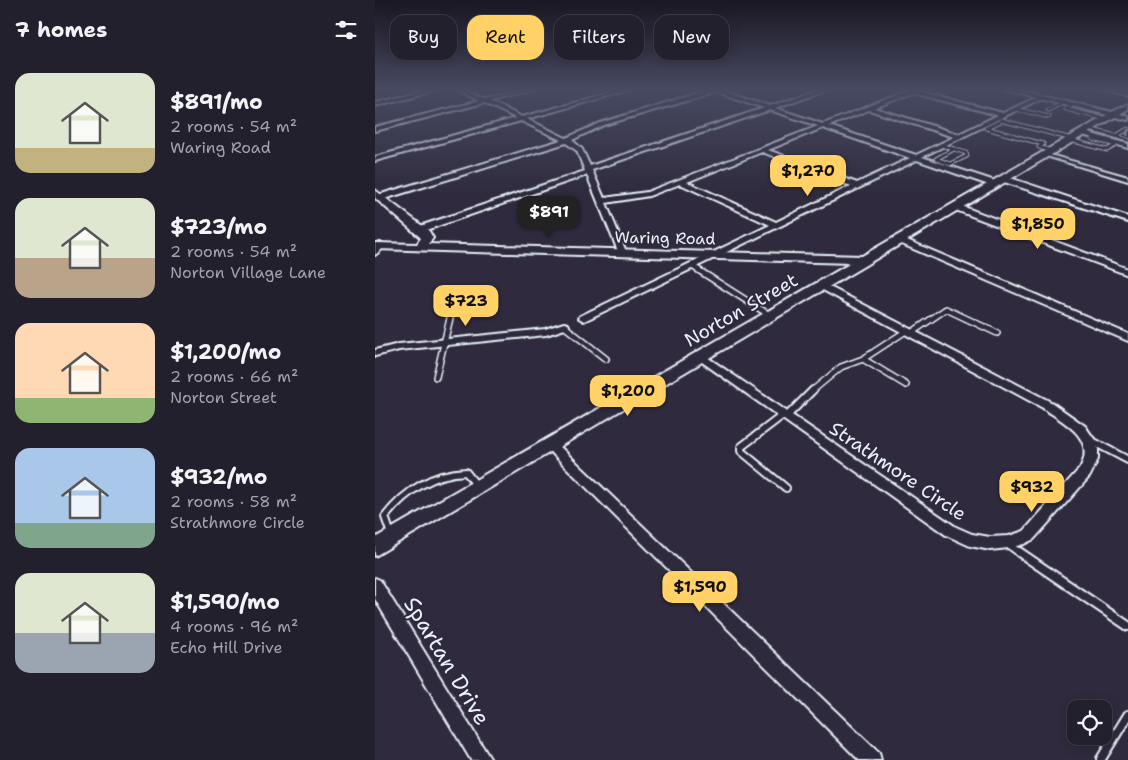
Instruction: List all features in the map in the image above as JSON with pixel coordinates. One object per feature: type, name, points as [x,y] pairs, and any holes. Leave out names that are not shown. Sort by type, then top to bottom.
[{"type":"main road","name":"Norton Street","points":[[375,548],[1096,124]]},
{"type":"main road","points":[[378,195],[420,229],[427,238],[420,247]]},
{"type":"main road","name":"Waring Road","points":[[377,248],[420,247],[865,260]]},
{"type":"street","points":[[375,129],[393,124]]},
{"type":"street","points":[[375,159],[500,124]]},
{"type":"street","points":[[532,124],[567,141],[580,150],[623,254]]},
{"type":"street","points":[[378,195],[567,141],[601,124]]},
{"type":"street","points":[[420,229],[722,124]]},
{"type":"street","points":[[817,124],[995,184]]},
{"type":"street","points":[[602,200],[649,194],[826,124]]},
{"type":"street","points":[[922,124],[959,136]]},
{"type":"street","points":[[584,318],[986,124]]},
{"type":"street","points":[[1085,131],[1128,146]]},
{"type":"street","points":[[762,150],[857,186]]},
{"type":"street","points":[[1048,152],[1128,179]]},
{"type":"street","points":[[1004,179],[1128,220]]},
{"type":"street","points":[[681,182],[776,225]]},
{"type":"street","points":[[956,207],[1128,272]]},
{"type":"street","points":[[900,240],[1128,338]]},
{"type":"street","points":[[822,286],[1060,412],[1081,429],[1089,439]]},
{"type":"street","points":[[375,352],[443,342],[546,332],[564,326]]},
{"type":"street","name":"Strathmore Circle","points":[[700,357],[951,532],[973,541],[1006,543],[1018,541],[1037,528],[1085,472],[1091,459],[1092,449],[1089,439]]},
{"type":"street","points":[[551,445],[872,760]]},
{"type":"street","name":"Spartan Drive","points":[[375,585],[481,760]]},
{"type":"lane","points":[[991,124],[986,128],[1043,144],[1039,147],[1048,152]]},
{"type":"lane","points":[[1023,124],[1107,150],[1118,144]]},
{"type":"lane","points":[[1116,136],[1128,129]]},
{"type":"lane","points":[[1085,131],[1128,140]]},
{"type":"lane","points":[[1093,139],[1118,144]]},
{"type":"lane","points":[[941,145],[955,149],[967,156],[950,164],[936,159],[955,149]]},
{"type":"lane","points":[[692,266],[771,316]]},
{"type":"lane","points":[[786,488],[741,451],[741,447],[784,416],[842,366],[863,359],[946,309],[997,333]]},
{"type":"lane","points":[[436,377],[451,314]]},
{"type":"lane","points":[[564,326],[606,359]]},
{"type":"lane","points":[[863,359],[906,384]]},
{"type":"lane","points":[[1089,439],[1128,460]]},
{"type":"lane","points":[[392,538],[385,517],[393,505],[417,488],[451,471],[466,472],[478,488]]},
{"type":"lane","points":[[1006,543],[1128,626]]},
{"type":"lane","points":[[1101,759],[1128,715]]}]
